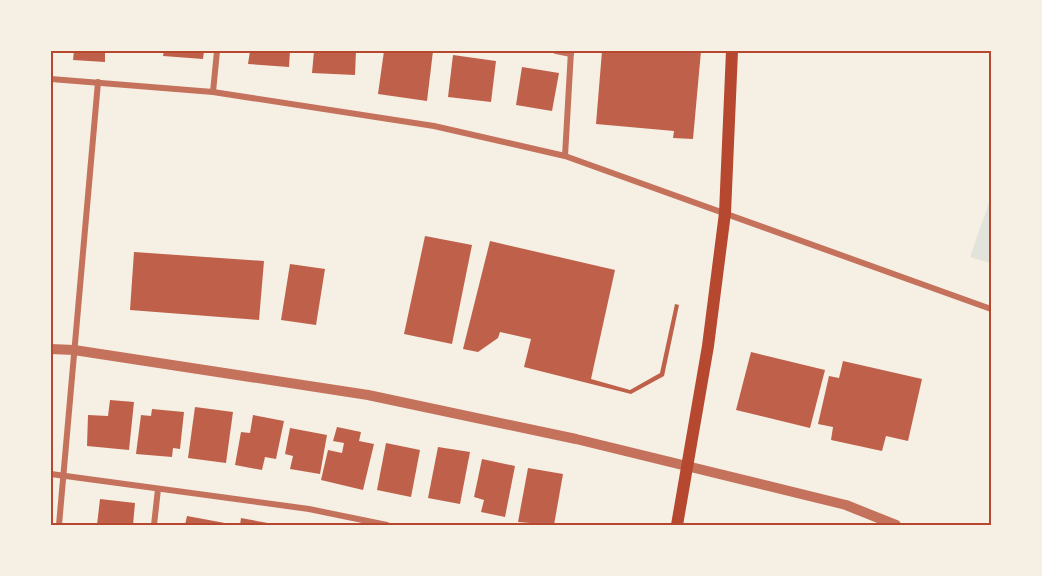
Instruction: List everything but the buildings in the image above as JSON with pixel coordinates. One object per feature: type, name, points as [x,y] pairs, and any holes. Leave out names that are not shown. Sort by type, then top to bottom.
[{"type":"main road","points":[[677,525],[708,346],[725,213],[732,51]]},
{"type":"street","points":[[213,92],[217,51]]},
{"type":"street","points":[[556,51],[571,52],[565,156]]},
{"type":"street","points":[[51,79],[213,92],[434,126],[565,156],[991,309]]},
{"type":"street","points":[[59,525],[98,82]]},
{"type":"street","points":[[51,349],[74,350],[368,395],[576,439],[846,505],[896,525]]},
{"type":"street","points":[[51,474],[309,509],[387,525]]},
{"type":"street","points":[[154,525],[158,489]]},
{"type":"shaded area","points":[[991,197],[991,263],[970,257]]}]
